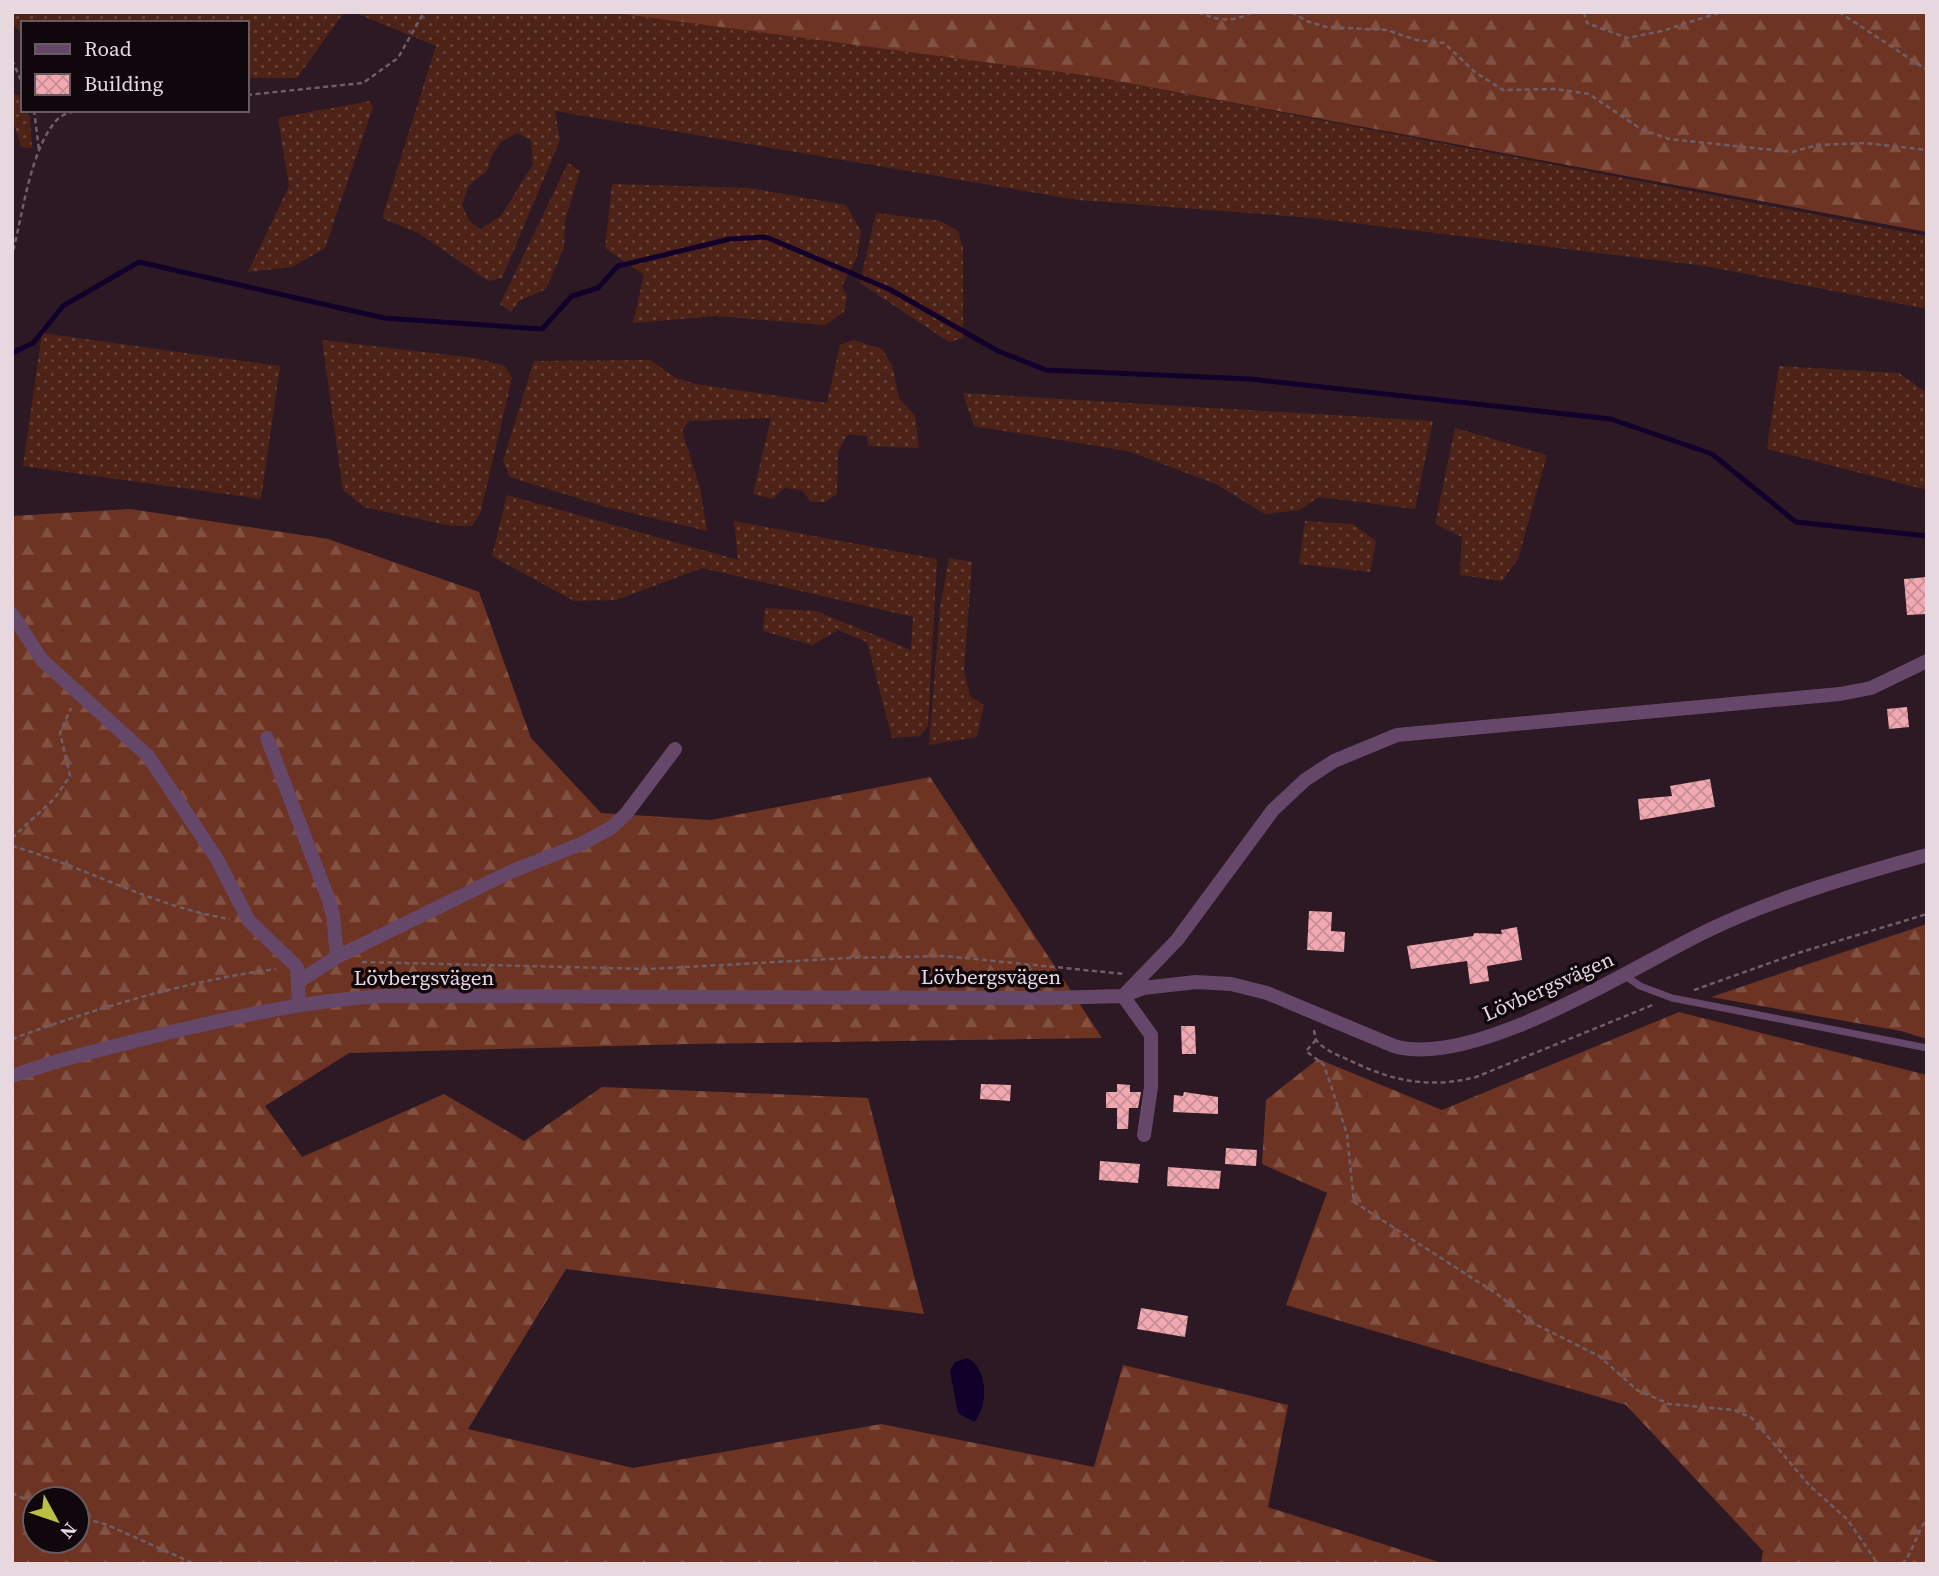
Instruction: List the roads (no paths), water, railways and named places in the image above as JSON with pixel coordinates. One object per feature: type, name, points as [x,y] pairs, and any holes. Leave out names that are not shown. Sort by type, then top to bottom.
[{"type":"street","points":[[12,614],[42,660],[148,756],[211,848],[250,922],[297,967],[299,1004]]},
{"type":"street","points":[[1144,1135],[1151,1087],[1151,1035],[1123,996],[1177,940],[1273,810],[1306,780],[1334,761],[1397,735],[1840,694],[1871,688],[1927,661]]},
{"type":"street","points":[[267,738],[328,898],[344,959]]},
{"type":"street","points":[[298,982],[510,872],[581,844],[611,828],[626,814],[675,749]]},
{"type":"street","name":"Lövbergsvägen","points":[[12,1076],[84,1053],[299,1004],[384,996],[640,999],[1123,996],[1143,988],[1182,983],[1231,984],[1267,993],[1405,1049],[1442,1049],[1499,1033],[1624,975],[1713,928],[1794,897],[1927,855]]},
{"type":"lane","points":[[1624,975],[1640,986],[1672,998],[1927,1048]]},
{"type":"waterway","points":[[12,353],[33,343],[63,306],[139,262],[384,318],[542,329],[572,296],[598,288],[618,266],[730,239],[766,237],[889,289],[998,351],[1046,370],[1250,379],[1611,419],[1712,454],[1796,522],[1927,536]]}]
